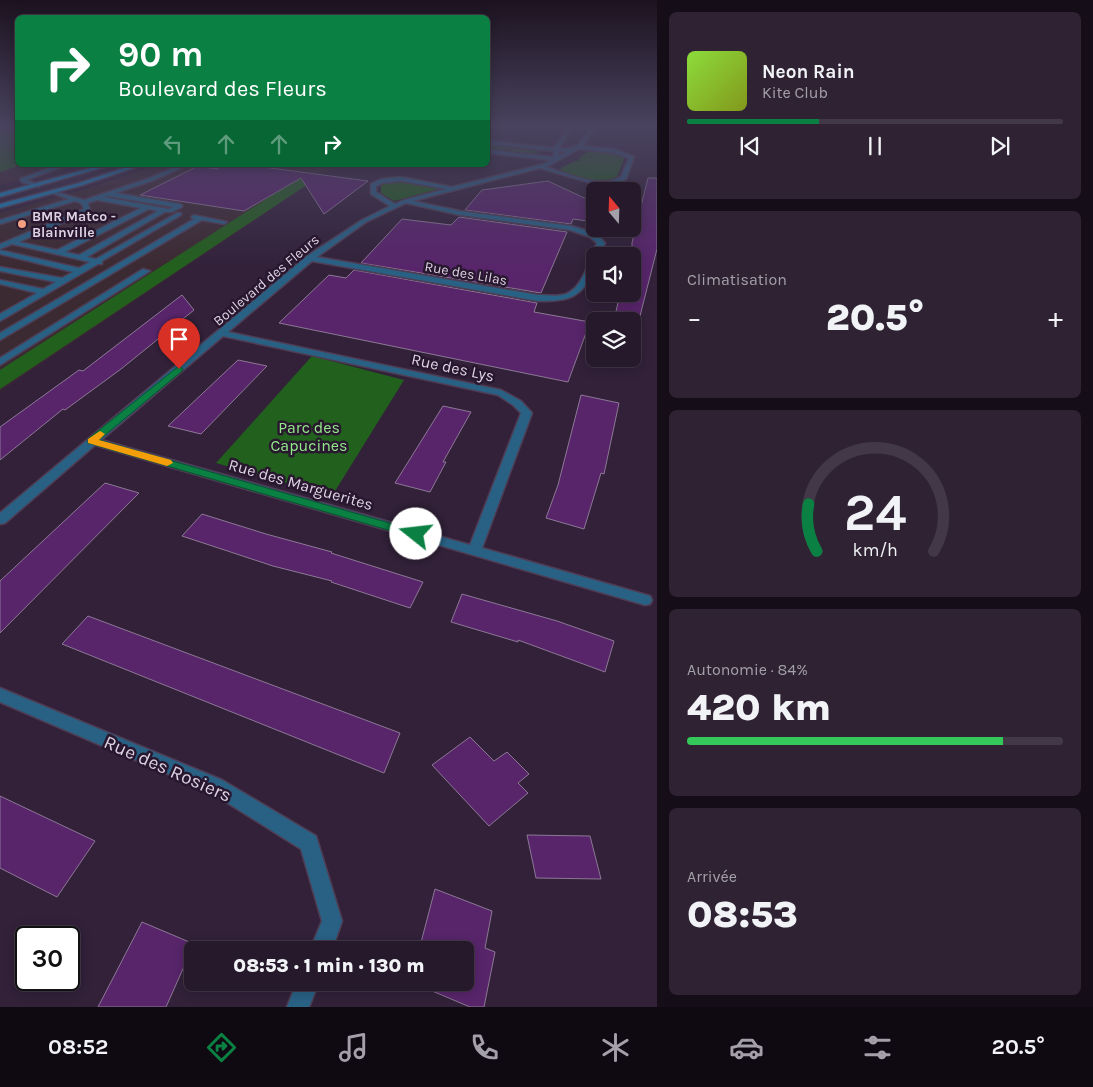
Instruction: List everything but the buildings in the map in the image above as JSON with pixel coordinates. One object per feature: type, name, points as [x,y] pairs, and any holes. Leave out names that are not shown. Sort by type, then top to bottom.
[{"type":"main road","points":[[0,195],[78,174]]},
{"type":"main road","points":[[0,206],[54,192],[111,174]]},
{"type":"main road","points":[[37,186],[54,192]]},
{"type":"street","points":[[35,174],[23,180],[37,186]]},
{"type":"street","points":[[0,222],[80,200],[97,198],[162,174]]},
{"type":"street","name":"Boulevard des Fleurs","points":[[0,520],[310,258],[364,221],[406,202],[512,174]]},
{"type":"street","points":[[564,174],[591,182],[613,182],[624,178],[626,174]]},
{"type":"street","name":"Boulevard des Fleurs","points":[[395,207],[373,193],[373,185],[380,181],[402,180],[453,188]]},
{"type":"street","points":[[0,246],[88,210],[80,200],[54,192]]},
{"type":"street","points":[[81,257],[167,210],[180,206],[108,194]]},
{"type":"street","points":[[97,198],[224,222]]},
{"type":"street","name":"Rue des Lilas","points":[[406,202],[460,213],[571,228],[593,235],[601,243],[599,247]]},
{"type":"street","points":[[59,252],[148,207]]},
{"type":"street","points":[[0,318],[179,214]]},
{"type":"street","points":[[0,337],[201,218]]},
{"type":"street","points":[[0,362],[146,271],[96,262],[11,242]]},
{"type":"street","points":[[0,252],[80,271]]},
{"type":"street","name":"Rue des Lilas","points":[[310,258],[538,298],[563,298],[579,291],[586,276]]},
{"type":"street","points":[[0,269],[63,281]]},
{"type":"street","points":[[0,282],[44,292]]},
{"type":"street","points":[[20,306],[72,317]]},
{"type":"street","name":"Rue des Lys","points":[[222,333],[501,394],[517,403],[527,413],[474,551]]},
{"type":"street","name":"Rue des Marguerites","points":[[92,441],[645,600]]},
{"type":"street","name":"Rue des Rosiers","points":[[0,695],[216,786],[309,843],[332,921],[324,941]]},
{"type":"street","points":[[298,1007],[304,991]]},
{"type":"shaded area","points":[[0,174],[45,174],[0,185]]},
{"type":"shaded area","points":[[130,174],[324,174],[0,391],[0,213],[86,189]]},
{"type":"green space","points":[[570,174],[618,174],[617,177],[604,180],[589,180]]},
{"type":"green space","points":[[299,178],[314,180],[0,389],[0,370]]},
{"type":"green space","points":[[402,181],[439,189],[394,201],[381,193],[381,186],[387,182]]},
{"type":"green space","name":"Parc des Capucines","points":[[312,356],[404,380],[332,496],[216,463]]},
{"type":"slow traffic","points":[[100,434],[92,441],[167,463]]},
{"type":"place","name":"BMR Matco - Blainville","points":[[22,224]]},
{"type":"route","points":[[179,369],[92,441],[416,534]]}]
